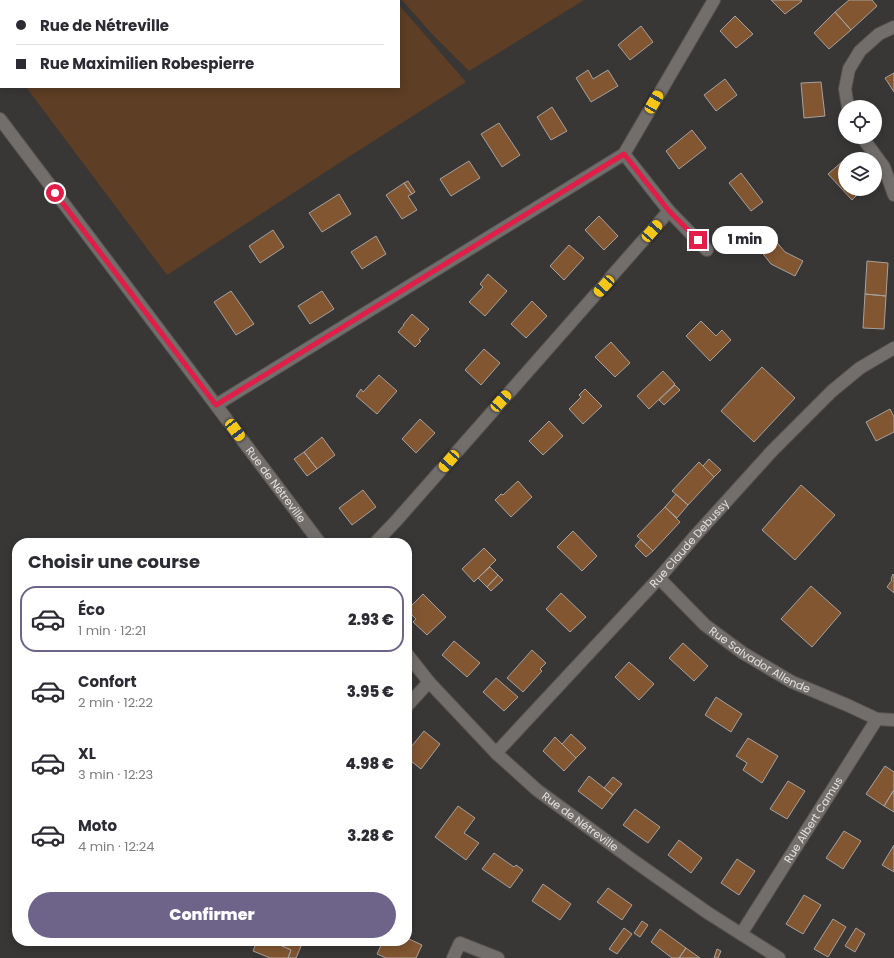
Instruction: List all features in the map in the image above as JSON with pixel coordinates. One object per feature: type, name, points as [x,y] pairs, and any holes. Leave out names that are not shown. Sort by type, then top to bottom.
[{"type":"street","points":[[216,405],[624,154],[714,0]]},
{"type":"street","points":[[846,100],[844,89],[849,69],[860,51],[879,34],[894,27]]},
{"type":"street","name":"Rue de Nétreville","points":[[0,119],[316,538]]},
{"type":"street","points":[[867,144],[884,167],[894,195]]},
{"type":"street","points":[[624,154],[669,211],[707,250]]},
{"type":"street","points":[[380,538],[669,211]]},
{"type":"street","name":"Rue Claude Debussy","points":[[496,753],[659,578],[772,451],[832,391],[860,368],[894,348]]},
{"type":"street","name":"Rue Salvador Allende","points":[[659,578],[705,625],[743,653],[792,682],[847,705],[877,720]]},
{"type":"street","name":"Rue de Nétreville","points":[[412,660],[429,682],[496,753],[537,790],[640,866],[708,913],[779,958]]},
{"type":"street","points":[[412,701],[429,682]]},
{"type":"street","points":[[877,720],[894,720]]},
{"type":"street","name":"Rue Albert Camus","points":[[741,934],[877,720]]},
{"type":"street","points":[[453,958],[460,943],[498,958]]},
{"type":"shaded area","points":[[402,0],[584,0],[469,71],[433,35]]},
{"type":"shaded area","points":[[400,6],[466,82],[350,156],[167,275],[27,88],[400,88]]},
{"type":"building","points":[[771,0],[801,0],[802,1],[785,14]]},
{"type":"building","points":[[849,0],[872,0],[877,6],[851,30],[835,12]]},
{"type":"building","points":[[835,12],[851,30],[829,49],[814,33]]},
{"type":"building","points":[[735,16],[753,34],[736,48],[720,31]]},
{"type":"building","points":[[641,26],[653,42],[630,60],[618,45]]},
{"type":"building","points":[[588,70],[593,79],[608,70],[618,86],[591,102],[576,78]]},
{"type":"building","points":[[894,73],[894,92],[885,78]]},
{"type":"building","points":[[725,79],[737,95],[716,111],[704,95]]},
{"type":"building","points":[[821,82],[825,116],[804,118],[801,83]]},
{"type":"building","points":[[552,107],[567,131],[551,140],[537,117]]},
{"type":"building","points":[[499,123],[520,155],[502,167],[481,134]]},
{"type":"building","points":[[692,130],[706,148],[679,169],[666,151]]},
{"type":"building","points":[[469,161],[480,178],[451,196],[440,179]]},
{"type":"building","points":[[838,165],[838,185],[828,174]]},
{"type":"building","points":[[741,173],[763,202],[751,211],[729,183]]},
{"type":"building","points":[[408,181],[415,192],[412,194],[404,183]]},
{"type":"building","points":[[404,183],[412,194],[408,196],[417,210],[402,219],[386,195]]},
{"type":"building","points":[[339,194],[351,214],[322,232],[309,213]]},
{"type":"building","points":[[848,196],[856,196],[852,200]]},
{"type":"building","points":[[599,216],[618,236],[604,250],[585,230]]},
{"type":"building","points":[[273,230],[284,247],[260,263],[249,246]]},
{"type":"building","points":[[376,236],[386,254],[362,269],[351,252]]},
{"type":"building","points":[[774,239],[785,252],[803,261],[795,276],[771,264],[760,250]]},
{"type":"building","points":[[569,245],[584,258],[564,280],[550,266]]},
{"type":"building","points":[[867,261],[888,263],[886,296],[865,294]]},
{"type":"building","points":[[488,274],[507,291],[485,316],[469,302],[483,287],[480,284]]},
{"type":"building","points":[[231,291],[254,324],[236,335],[214,302]]},
{"type":"building","points":[[322,291],[334,309],[310,324],[298,306]]},
{"type":"building","points":[[865,294],[886,296],[884,329],[863,328]]},
{"type":"building","points":[[532,301],[547,316],[526,338],[511,324]]},
{"type":"building","points":[[412,314],[429,329],[415,347],[398,332]]},
{"type":"building","points":[[701,321],[716,336],[722,330],[731,340],[710,361],[686,336]]},
{"type":"building","points":[[611,342],[630,363],[615,377],[595,357]]},
{"type":"building","points":[[484,349],[500,363],[481,385],[465,370]]},
{"type":"building","points":[[762,367],[795,398],[754,442],[721,411]]},
{"type":"building","points":[[663,371],[675,384],[649,409],[637,396]]},
{"type":"building","points":[[379,375],[397,391],[377,414],[356,396],[361,389],[363,392]]},
{"type":"building","points":[[675,385],[680,390],[664,405],[659,400]]},
{"type":"building","points":[[585,389],[602,406],[583,424],[569,409],[581,397],[579,395]]},
{"type":"building","points":[[890,409],[894,417],[894,432],[876,441],[866,422]]},
{"type":"building","points":[[420,419],[435,433],[416,453],[402,439]]},
{"type":"building","points":[[549,421],[563,436],[543,455],[529,441]]},
{"type":"building","points":[[322,437],[335,455],[317,469],[304,452]]},
{"type":"building","points":[[304,452],[317,469],[307,476],[294,459]]},
{"type":"building","points":[[709,459],[721,470],[714,477],[703,466]]},
{"type":"building","points":[[699,462],[714,477],[688,505],[672,491]]},
{"type":"building","points":[[518,481],[532,497],[511,517],[495,500],[501,494],[503,495]]},
{"type":"building","points":[[801,485],[835,515],[795,560],[762,530]]},
{"type":"building","points":[[363,490],[376,507],[352,525],[339,508]]},
{"type":"building","points":[[676,494],[688,505],[677,518],[665,507]]},
{"type":"building","points":[[665,507],[680,522],[653,551],[637,536]]},
{"type":"building","points":[[573,531],[597,556],[582,571],[557,547]]},
{"type":"building","points":[[641,539],[653,551],[646,557],[635,546]]},
{"type":"building","points":[[484,548],[496,560],[474,582],[462,569]]},
{"type":"building","points":[[490,567],[498,575],[487,587],[478,578]]},
{"type":"building","points":[[893,574],[894,593],[887,587],[892,580]]},
{"type":"building","points":[[498,575],[503,580],[491,591],[487,587]]},
{"type":"building","points":[[811,586],[841,613],[812,647],[781,619]]},
{"type":"building","points":[[561,593],[586,617],[570,632],[546,609]]},
{"type":"building","points":[[423,594],[446,617],[427,635],[413,622],[416,619],[412,615],[412,605]]},
{"type":"building","points":[[454,641],[480,663],[467,677],[442,655]]},
{"type":"building","points":[[683,643],[708,666],[694,681],[669,658]]},
{"type":"building","points":[[532,650],[546,663],[540,669],[542,671],[523,692],[507,678]]},
{"type":"building","points":[[629,662],[654,684],[639,700],[615,677]]},
{"type":"building","points":[[496,678],[518,697],[504,711],[483,692]]},
{"type":"building","points":[[716,697],[742,714],[731,732],[705,715]]},
{"type":"building","points":[[424,731],[440,744],[421,769],[412,762],[412,746]]},
{"type":"building","points":[[571,734],[586,748],[576,758],[562,744]]},
{"type":"building","points":[[555,737],[576,758],[564,771],[543,751]]},
{"type":"building","points":[[748,738],[778,756],[762,783],[743,770],[747,763],[736,756]]},
{"type":"building","points":[[885,766],[894,772],[894,790],[884,806],[866,794]]},
{"type":"building","points":[[589,776],[613,795],[602,809],[578,791]]},
{"type":"building","points":[[613,777],[622,784],[613,795],[604,788]]},
{"type":"building","points":[[788,781],[805,791],[787,819],[770,809]]},
{"type":"building","points":[[893,791],[894,792],[894,812],[884,806]]},
{"type":"building","points":[[458,806],[475,818],[464,833],[479,843],[466,860],[435,837]]},
{"type":"building","points":[[635,809],[660,827],[648,843],[623,825]]},
{"type":"building","points":[[844,831],[861,841],[843,869],[826,858]]},
{"type":"building","points":[[679,840],[702,858],[691,873],[668,855]]},
{"type":"building","points":[[894,845],[894,872],[882,865]]},
{"type":"building","points":[[494,853],[514,867],[516,865],[523,870],[510,888],[482,869]]},
{"type":"building","points":[[737,859],[755,871],[739,895],[721,883]]},
{"type":"building","points":[[543,884],[571,904],[560,920],[532,901]]},
{"type":"building","points":[[608,888],[632,905],[622,920],[597,902]]},
{"type":"building","points":[[804,895],[821,905],[803,934],[786,924]]},
{"type":"building","points":[[833,919],[846,927],[828,957],[814,949]]},
{"type":"building","points":[[642,921],[648,925],[640,937],[634,933]]},
{"type":"building","points":[[624,928],[632,934],[617,954],[609,949]]},
{"type":"building","points":[[856,928],[865,934],[855,952],[845,946]]},
{"type":"building","points":[[660,929],[686,948],[679,958],[672,958],[651,942]]},
{"type":"building","points":[[412,940],[422,945],[416,958],[386,958],[377,954],[381,946],[412,946]]},
{"type":"building","points":[[255,946],[282,946],[291,950],[288,958],[270,958],[253,951]]},
{"type":"building","points":[[282,946],[301,946],[296,958],[288,958],[291,950]]},
{"type":"building","points":[[686,948],[700,958],[679,958]]},
{"type":"building","points":[[717,949],[721,951],[718,958],[714,958]]},
{"type":"route","points":[[55,193],[216,405],[624,154],[669,211],[698,240]]}]
